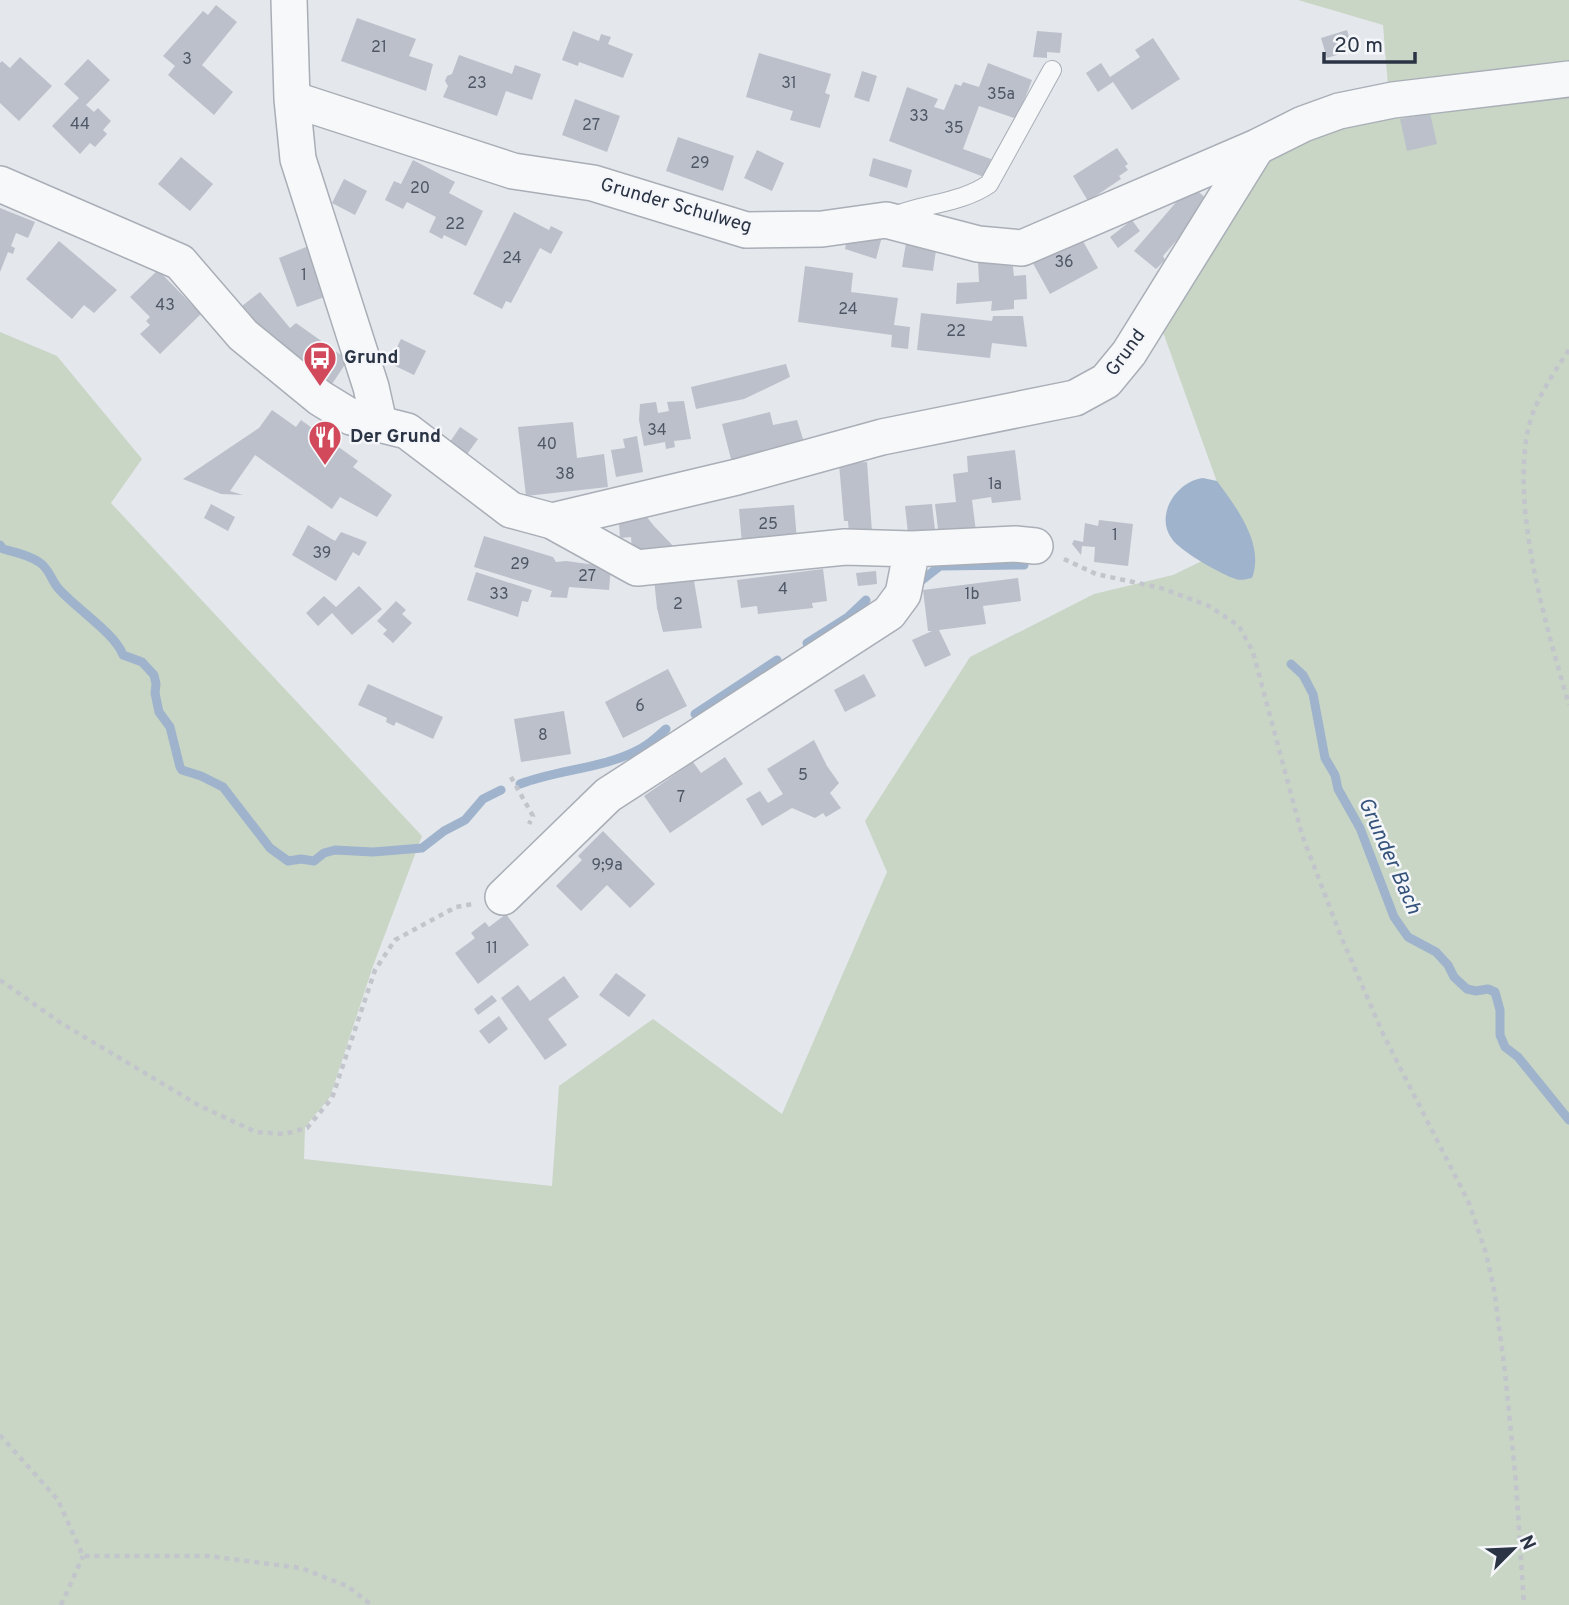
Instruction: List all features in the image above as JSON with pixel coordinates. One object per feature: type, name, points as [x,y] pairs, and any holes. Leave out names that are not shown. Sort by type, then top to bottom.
[{"type":"street","points":[[289,0],[292,99],[298,159],[372,387],[379,422]]},
{"type":"street","points":[[1257,147],[1303,124],[1339,111],[1393,100],[1569,79]]},
{"type":"street","name":"Grunder Schulweg","points":[[292,99],[513,171],[593,183],[746,230],[822,229],[886,220],[978,244],[1022,248],[1257,147]]},
{"type":"street","name":"Grund","points":[[552,522],[737,477],[882,437],[1075,398],[1107,382],[1129,353],[1257,147]]},
{"type":"street","name":"Grund","points":[[0,184],[180,262],[243,335],[297,380],[351,417],[407,431],[511,510],[552,522],[637,568],[845,547],[912,549],[1016,544],[1035,546]]},
{"type":"street","points":[[503,897],[608,795],[889,613],[903,594],[912,549]]},
{"type":"lane","points":[[886,220],[911,209],[973,195],[989,184],[1052,70]]},
{"type":"path","points":[[1569,350],[1553,372],[1534,412],[1525,451],[1524,492],[1527,532],[1569,705]]},
{"type":"path","points":[[1035,546],[1096,574],[1161,587],[1209,606],[1239,626],[1253,652],[1302,835],[1342,940],[1384,1036],[1469,1203],[1486,1253],[1494,1289],[1505,1372],[1524,1605]]},
{"type":"path","points":[[511,777],[522,794]]},
{"type":"path","points":[[0,980],[61,1023],[200,1106],[256,1132],[284,1134],[307,1128],[332,1098],[375,970],[395,940],[456,907],[503,897]]},
{"type":"path","points":[[0,1435],[58,1500],[83,1556],[61,1605]]},
{"type":"path","points":[[83,1556],[208,1556],[302,1568],[347,1586],[372,1605]]},
{"type":"green space","points":[[1298,0],[1569,0],[1569,62],[1388,86],[1383,25]]},
{"type":"green space","points":[[1569,95],[1569,1605],[0,1605],[0,332],[57,356],[142,459],[111,503],[422,836],[373,966],[330,1097],[305,1127],[304,1159],[552,1186],[559,1086],[653,1019],[782,1114],[887,872],[865,821],[970,657],[1094,594],[1173,575],[1239,543],[1159,321],[1256,161],[1302,139],[1392,116]]},
{"type":"water","points":[[1203,478],[1217,481],[1246,526],[1255,552],[1252,578],[1238,580],[1212,568],[1176,544],[1167,530],[1167,510],[1177,492],[1193,480]]},
{"type":"building","points":[[216,5],[237,22],[202,65],[233,92],[214,115],[168,75],[175,66],[163,56],[203,11],[208,15]]},
{"type":"building","points":[[357,18],[416,39],[409,56],[433,64],[426,91],[341,61]]},
{"type":"building","points":[[1347,30],[1353,50],[1327,58],[1321,38]]},
{"type":"building","points":[[573,31],[599,41],[601,34],[611,37],[608,44],[633,54],[623,78],[579,62],[578,66],[562,60]]},
{"type":"building","points":[[1037,31],[1062,33],[1060,53],[1047,52],[1047,58],[1033,57]]},
{"type":"building","points":[[1153,38],[1180,79],[1132,110],[1113,82],[1098,92],[1086,73],[1101,63],[1110,77],[1140,57],[1135,50]]},
{"type":"building","points":[[759,53],[831,74],[825,93],[830,95],[820,128],[790,120],[793,111],[746,97]]},
{"type":"building","points":[[459,55],[512,74],[515,65],[541,74],[532,100],[506,91],[497,116],[443,97],[448,86],[445,81],[447,76],[452,74]]},
{"type":"building","points":[[20,57],[52,86],[19,121],[0,103],[0,63],[2,61],[10,68]]},
{"type":"building","points":[[88,59],[110,80],[86,105],[94,112],[98,108],[111,121],[103,130],[107,134],[95,147],[90,143],[80,154],[52,126],[79,98],[64,84]]},
{"type":"building","points":[[988,63],[1032,80],[1017,119],[979,106],[963,149],[991,159],[984,177],[889,141],[907,87],[938,99],[934,107],[944,110],[955,84],[961,86],[963,82],[979,87]]},
{"type":"building","points":[[862,71],[877,76],[869,102],[854,97]]},
{"type":"building","points":[[575,99],[620,116],[607,152],[562,135]]},
{"type":"building","points":[[1430,113],[1437,144],[1407,151],[1400,119]]},
{"type":"building","points":[[678,137],[734,156],[723,191],[666,171]]},
{"type":"building","points":[[1117,148],[1128,164],[1125,166],[1128,170],[1119,176],[1121,179],[1088,201],[1073,176]]},
{"type":"building","points":[[757,150],[784,163],[772,191],[744,178]]},
{"type":"building","points":[[181,157],[213,184],[190,211],[158,184]]},
{"type":"building","points":[[873,158],[912,170],[907,188],[869,176]]},
{"type":"building","points":[[413,160],[455,182],[449,193],[483,211],[466,246],[444,235],[442,239],[429,232],[436,217],[407,202],[403,209],[385,200],[394,181],[401,184]]},
{"type":"building","points":[[344,179],[367,191],[355,215],[332,203]]},
{"type":"building","points":[[1191,185],[1210,202],[1163,256],[1165,260],[1156,269],[1134,251]]},
{"type":"building","points":[[0,208],[35,222],[28,238],[16,233],[11,246],[15,248],[13,254],[8,252],[0,272]]},
{"type":"building","points":[[514,212],[549,230],[551,226],[563,232],[551,254],[540,248],[511,303],[506,301],[502,309],[473,294]]},
{"type":"building","points":[[1132,220],[1140,231],[1118,248],[1110,237]]},
{"type":"building","points":[[884,229],[876,259],[845,249],[849,231]]},
{"type":"building","points":[[1078,232],[1098,268],[1050,294],[1030,258]]},
{"type":"building","points":[[907,237],[936,250],[933,271],[902,267]]},
{"type":"building","points":[[59,241],[117,290],[94,313],[84,305],[72,319],[26,279]]},
{"type":"building","points":[[311,245],[330,295],[297,307],[279,258]]},
{"type":"building","points":[[1012,259],[1014,276],[1026,275],[1027,299],[1014,300],[1014,309],[991,311],[992,301],[956,304],[957,283],[979,282],[978,261]]},
{"type":"building","points":[[805,266],[853,273],[851,292],[898,298],[894,325],[910,327],[908,349],[891,347],[892,335],[798,322]]},
{"type":"building","points":[[158,270],[201,314],[160,354],[140,334],[150,325],[146,321],[150,317],[130,297]]},
{"type":"building","points":[[260,292],[290,328],[296,323],[348,360],[330,387],[248,318],[251,316],[242,306]]},
{"type":"building","points":[[921,313],[992,321],[993,316],[1023,316],[1027,347],[992,343],[990,358],[917,350]]},
{"type":"building","points":[[401,339],[426,351],[414,375],[389,363]]},
{"type":"building","points":[[786,364],[790,377],[744,399],[696,409],[691,387]]},
{"type":"building","points":[[684,401],[691,439],[674,441],[675,447],[666,449],[665,442],[644,446],[639,420],[640,404],[656,402],[658,413],[669,411],[667,402]]},
{"type":"building","points":[[272,410],[296,427],[301,420],[358,461],[353,467],[392,495],[377,517],[340,497],[332,509],[255,455],[230,491],[243,495],[221,494],[183,479],[259,428]]},
{"type":"building","points":[[770,412],[773,425],[797,420],[804,442],[732,463],[722,424]]},
{"type":"building","points":[[573,422],[577,458],[604,454],[608,487],[526,496],[518,427]]},
{"type":"building","points":[[460,427],[478,439],[465,457],[448,445]]},
{"type":"building","points":[[637,436],[643,472],[616,477],[611,450],[625,448],[623,439]]},
{"type":"building","points":[[1015,450],[1021,500],[992,503],[991,497],[972,500],[976,532],[939,537],[935,504],[956,502],[953,474],[968,472],[967,456]]},
{"type":"building","points":[[867,462],[872,532],[849,533],[848,521],[844,521],[839,464]]},
{"type":"building","points":[[211,504],[235,517],[228,531],[204,518]]},
{"type":"building","points":[[932,504],[935,530],[908,533],[905,506]]},
{"type":"building","points":[[794,505],[797,540],[742,544],[739,509]]},
{"type":"building","points":[[646,516],[678,551],[648,555],[647,549],[632,550],[631,537],[620,538],[619,523]]},
{"type":"building","points":[[1099,520],[1133,524],[1128,566],[1094,562],[1095,547],[1082,546],[1081,555],[1072,544],[1074,540],[1083,542],[1085,523],[1098,526]]},
{"type":"building","points":[[308,525],[335,541],[341,532],[367,542],[359,556],[353,552],[336,581],[292,555]]},
{"type":"building","points":[[484,536],[553,557],[556,562],[611,567],[609,590],[569,587],[567,598],[550,597],[552,591],[474,567]]},
{"type":"building","points":[[823,569],[827,601],[812,603],[813,608],[758,614],[757,606],[741,608],[737,580]]},
{"type":"building","points":[[876,571],[877,584],[858,586],[856,573]]},
{"type":"building","points":[[476,572],[532,590],[528,602],[522,601],[518,617],[467,600]]},
{"type":"building","points":[[693,575],[702,628],[663,632],[654,579]]},
{"type":"building","points":[[1018,578],[1021,601],[983,606],[986,624],[939,630],[951,655],[925,667],[912,640],[932,631],[928,631],[923,590]]},
{"type":"building","points":[[359,586],[382,609],[352,635],[332,613],[318,626],[306,613],[324,596],[336,607]]},
{"type":"building","points":[[396,601],[406,610],[402,614],[412,623],[393,643],[383,634],[387,630],[377,621]]},
{"type":"building","points":[[668,669],[687,706],[623,738],[605,702]]},
{"type":"building","points":[[864,674],[876,696],[845,712],[834,690]]},
{"type":"building","points":[[368,684],[443,717],[433,739],[396,722],[394,726],[386,722],[387,718],[358,705]]},
{"type":"building","points":[[564,711],[571,754],[521,762],[514,719]]},
{"type":"building","points":[[814,740],[839,783],[830,793],[841,808],[826,817],[823,813],[815,818],[792,808],[762,826],[746,799],[760,791],[768,803],[783,794],[767,769]]},
{"type":"building","points":[[725,757],[743,784],[670,833],[644,796],[693,762],[701,773]]},
{"type":"building","points":[[603,831],[655,884],[630,908],[607,885],[581,911],[556,886],[582,860],[578,856]]},
{"type":"building","points":[[506,914],[529,945],[478,984],[455,953],[475,938],[471,933],[485,922],[489,927]]},
{"type":"building","points":[[616,973],[646,995],[629,1017],[599,995]]},
{"type":"building","points":[[564,976],[579,997],[548,1019],[567,1045],[545,1060],[501,998],[518,985],[530,1001]]},
{"type":"building","points":[[492,995],[497,1001],[478,1015],[474,1009]]},
{"type":"building","points":[[499,1016],[508,1029],[489,1044],[479,1031]]},
{"type":"waterway","name":"Grunder Bach","points":[[0,545],[3,549],[26,556],[42,565],[65,596],[112,638],[123,655],[142,662],[154,675],[159,712],[170,727],[182,770],[223,787],[270,848],[288,861],[314,861],[324,853],[335,850],[373,852],[422,848],[444,831],[465,820],[483,799],[501,790]]},
{"type":"waterway","name":"Grunder Bach","points":[[917,584],[940,566],[1024,565]]},
{"type":"waterway","name":"Grunder Bach","points":[[807,643],[848,617],[866,600]]},
{"type":"waterway","name":"Grunder Bach","points":[[695,714],[777,660]]},
{"type":"waterway","name":"Grunder Bach","points":[[1291,664],[1303,675],[1313,694],[1325,758],[1335,775],[1338,789],[1360,828],[1394,917],[1408,937],[1436,952],[1448,965],[1454,977],[1467,989],[1488,989],[1495,992],[1500,1010],[1500,1035],[1505,1047],[1518,1057],[1569,1120]]},
{"type":"waterway","name":"Grunder Bach","points":[[520,784],[626,756],[647,745],[666,729]]},
{"type":"place","name":"Grund","points":[[320,388]]},
{"type":"place","name":"Der Grund","points":[[325,467]]}]
